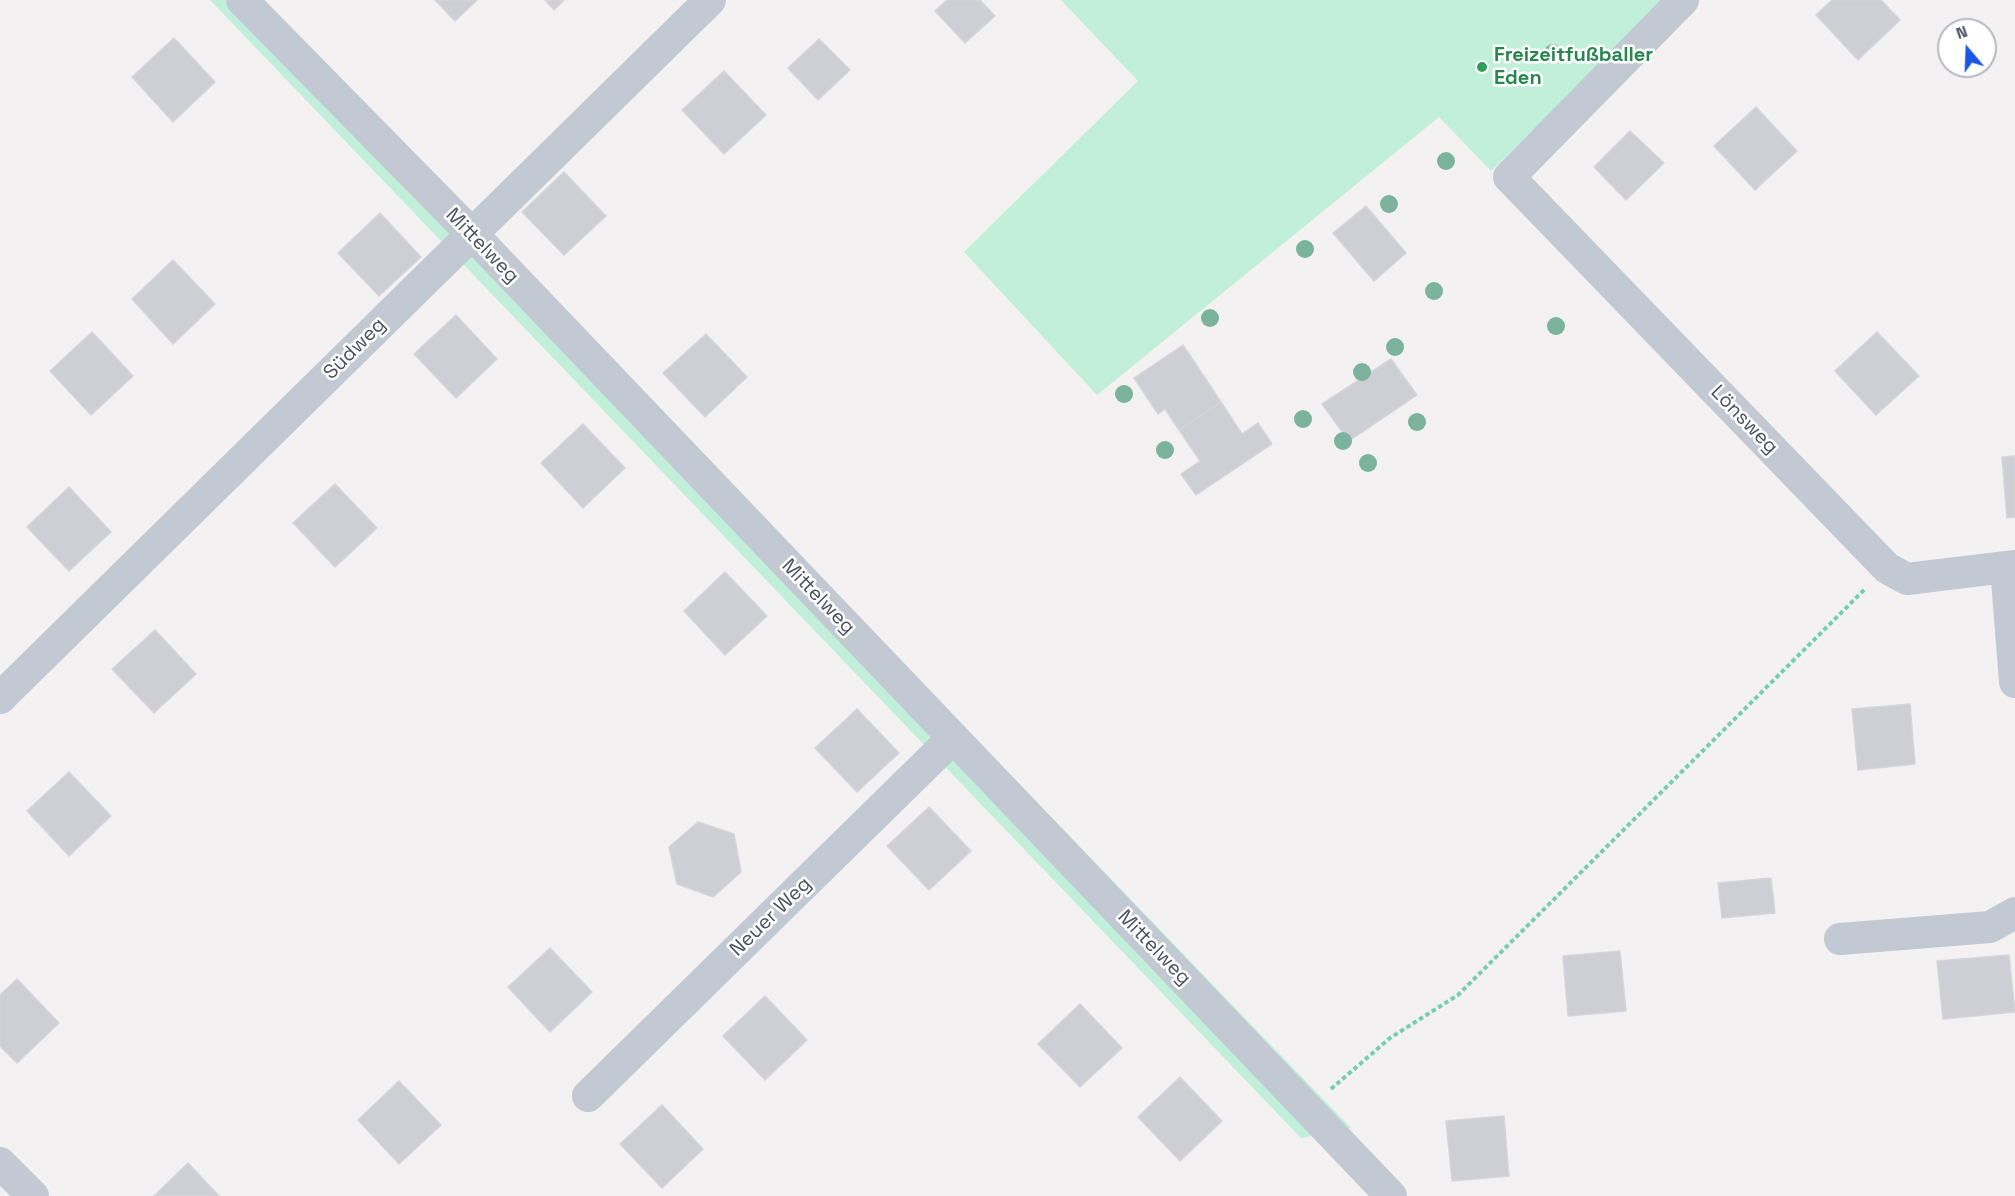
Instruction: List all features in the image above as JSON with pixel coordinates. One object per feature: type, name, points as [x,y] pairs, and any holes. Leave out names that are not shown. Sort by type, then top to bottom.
[{"type":"street","name":"Mittelweg","points":[[242,0],[472,234],[1391,1196]]},
{"type":"street","name":"Südweg","points":[[0,698],[710,0]]},
{"type":"street","name":"Lönsweg","points":[[1683,0],[1509,177],[1887,568],[1907,579],[2010,567]]},
{"type":"street","points":[[2010,567],[2015,682]]},
{"type":"street","name":"Neuer Weg","points":[[588,1096],[953,738]]},
{"type":"street","points":[[1840,939],[1990,927],[2015,913]]},
{"type":"street","points":[[0,1163],[33,1196]]},
{"type":"path","points":[[1308,1109],[1390,1038],[1458,994],[1887,568]]},
{"type":"green space","points":[[210,0],[264,0],[1351,1128],[1301,1138]]},
{"type":"green space","points":[[1061,0],[1666,0],[1491,171],[1439,117],[1097,395],[964,252],[1138,81]]},
{"type":"building","points":[[435,0],[477,0],[455,21]]},
{"type":"building","points":[[545,0],[564,0],[554,10]]},
{"type":"building","points":[[947,0],[980,0],[995,16],[965,43],[935,11]]},
{"type":"building","points":[[1832,0],[1881,0],[1900,20],[1858,60],[1816,15]]},
{"type":"building","points":[[174,38],[215,82],[173,122],[132,77]]},
{"type":"building","points":[[819,39],[850,70],[818,100],[788,68]]},
{"type":"building","points":[[724,71],[766,115],[724,154],[682,110]]},
{"type":"building","points":[[1756,107],[1797,151],[1755,190],[1714,146]]},
{"type":"building","points":[[1630,131],[1664,163],[1626,200],[1594,167]]},
{"type":"building","points":[[564,172],[606,216],[564,255],[522,212]]},
{"type":"building","points":[[1366,206],[1406,253],[1374,281],[1333,233]]},
{"type":"building","points":[[380,213],[421,257],[379,296],[338,253]]},
{"type":"building","points":[[173,260],[215,304],[173,344],[132,299]]},
{"type":"building","points":[[456,315],[497,359],[456,398],[414,354]]},
{"type":"building","points":[[92,332],[133,376],[91,415],[50,371]]},
{"type":"building","points":[[1877,332],[1919,376],[1876,415],[1835,371]]},
{"type":"building","points":[[706,334],[747,377],[705,417],[663,373]]},
{"type":"building","points":[[1183,345],[1221,402],[1179,430],[1165,409],[1158,414],[1134,378]]},
{"type":"building","points":[[1391,359],[1417,395],[1349,441],[1322,404]]},
{"type":"building","points":[[1221,402],[1242,434],[1258,423],[1272,444],[1196,495],[1181,474],[1200,461],[1179,430]]},
{"type":"building","points":[[583,424],[625,468],[583,508],[541,463]]},
{"type":"building","points":[[2015,456],[2015,517],[2007,518],[2002,457]]},
{"type":"building","points":[[335,484],[377,528],[335,567],[293,523]]},
{"type":"building","points":[[69,487],[111,532],[69,571],[27,527]]},
{"type":"building","points":[[725,572],[767,616],[725,655],[684,611]]},
{"type":"building","points":[[155,630],[196,674],[154,713],[112,669]]},
{"type":"building","points":[[1910,704],[1915,764],[1858,770],[1852,709]]},
{"type":"building","points":[[857,709],[899,753],[857,792],[815,748]]},
{"type":"building","points":[[69,772],[111,816],[69,856],[27,811]]},
{"type":"building","points":[[929,807],[971,851],[929,890],[887,846]]},
{"type":"building","points":[[698,822],[734,834],[741,872],[713,897],[677,884],[669,847]]},
{"type":"building","points":[[1771,878],[1775,913],[1722,918],[1718,883]]},
{"type":"building","points":[[550,948],[592,992],[550,1032],[508,987]]},
{"type":"building","points":[[1620,951],[1626,1011],[1568,1016],[1563,956]]},
{"type":"building","points":[[2009,955],[2015,1012],[1943,1019],[1937,961]]},
{"type":"building","points":[[17,979],[59,1023],[17,1063],[0,1046],[0,995]]},
{"type":"building","points":[[765,996],[807,1040],[765,1080],[723,1036]]},
{"type":"building","points":[[1080,1004],[1122,1048],[1080,1087],[1038,1044]]},
{"type":"building","points":[[1180,1077],[1222,1121],[1180,1161],[1138,1117]]},
{"type":"building","points":[[399,1081],[441,1125],[399,1164],[358,1120]]},
{"type":"building","points":[[662,1105],[703,1149],[662,1188],[620,1144]]},
{"type":"building","points":[[1504,1116],[1509,1176],[1452,1181],[1446,1121]]},
{"type":"building","points":[[188,1163],[219,1196],[154,1196]]},
{"type":"place","name":"Freizeitfußballer Eden","points":[[1482,67]]}]
